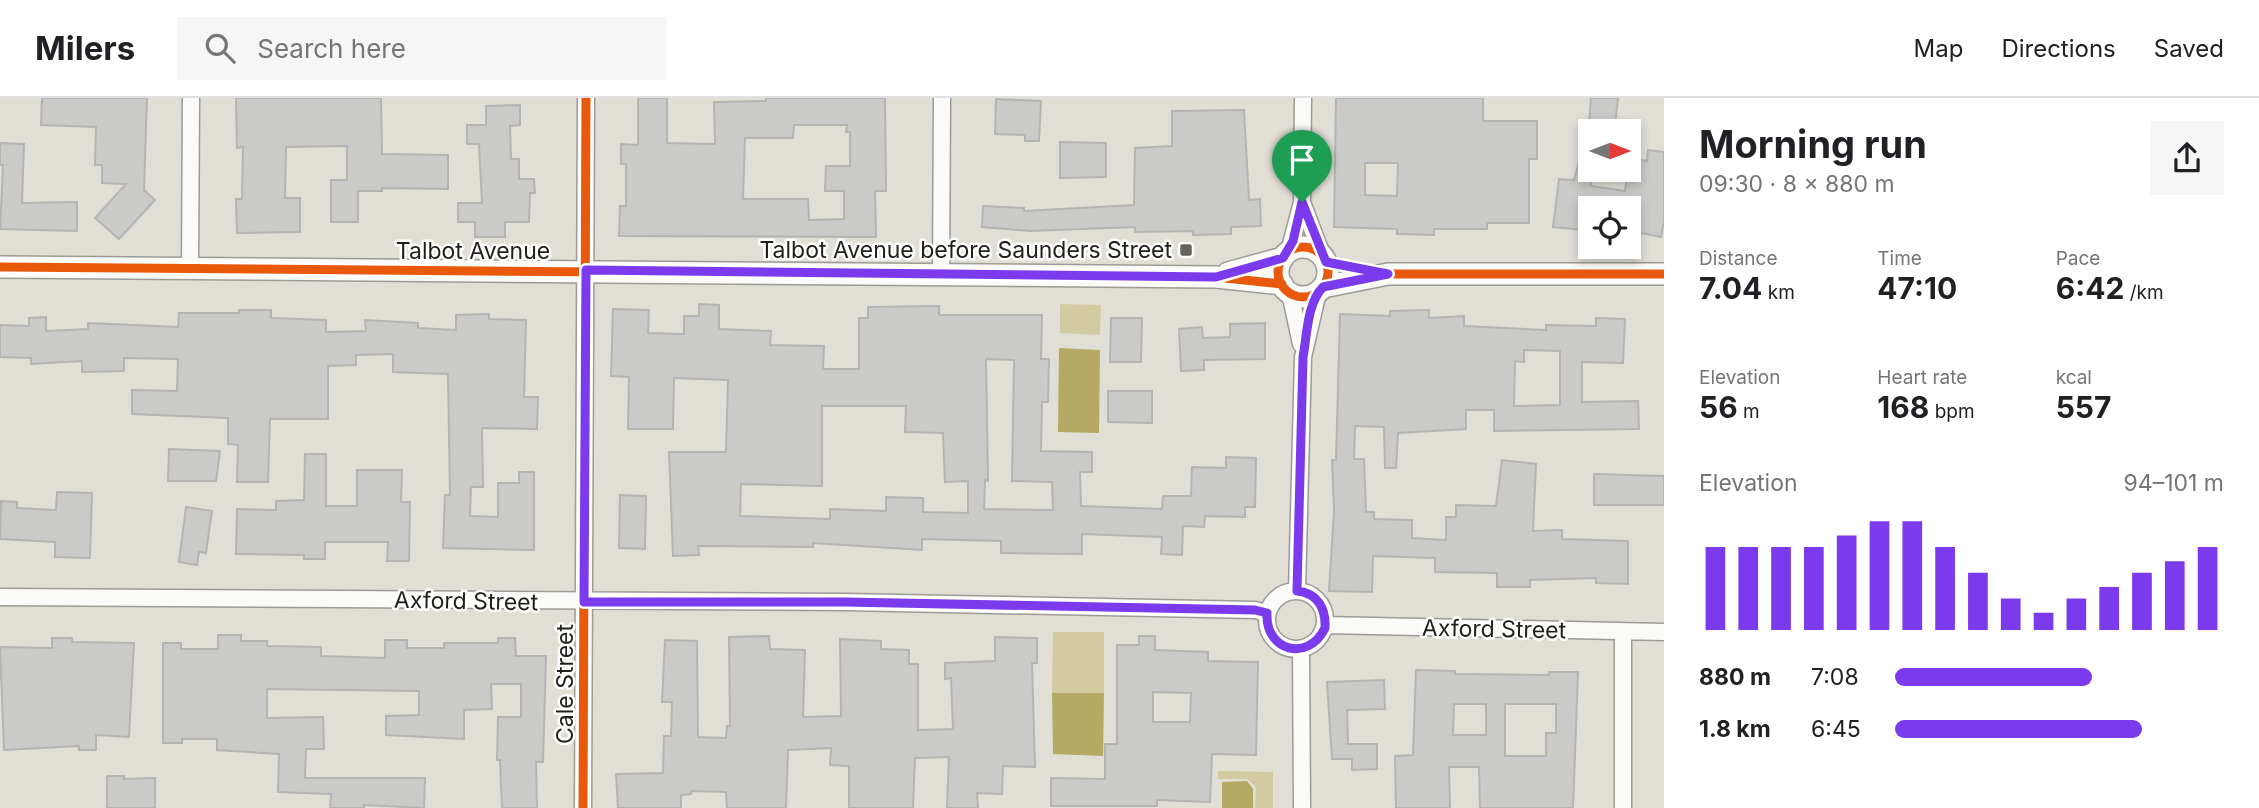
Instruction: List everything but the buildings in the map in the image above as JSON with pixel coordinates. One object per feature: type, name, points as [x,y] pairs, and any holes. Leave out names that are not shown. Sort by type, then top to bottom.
[{"type":"street","points":[[190,270],[191,98]]},
{"type":"street","name":"Cale Street","points":[[583,808],[586,98]]},
{"type":"street","points":[[941,276],[942,98]]},
{"type":"street","points":[[1303,98],[1302,202],[1279,272],[1286,289],[1303,357]]},
{"type":"street","points":[[1297,591],[1303,357],[1321,289],[1328,275],[1302,202]]},
{"type":"street","points":[[1286,255],[1310,247],[1324,259],[1388,274]]},
{"type":"street","name":"Talbot Avenue","points":[[1216,277],[1286,255]]},
{"type":"street","name":"Talbot Avenue","points":[[0,267],[1216,277],[1286,289]]},
{"type":"street","points":[[1286,289],[1301,297],[1321,289],[1388,274],[1664,274]]},
{"type":"street","points":[[1297,591],[1317,599],[1323,608],[1325,625],[1320,638],[1301,649],[1283,647],[1270,633],[1267,613],[1282,594],[1297,591]]},
{"type":"street","name":"Axford Street","points":[[0,597],[872,603],[1255,610],[1267,613]]},
{"type":"street","name":"Axford Street","points":[[1325,625],[1664,632]]},
{"type":"street","points":[[1623,632],[1623,808]]},
{"type":"street","points":[[1301,649],[1302,808]]},
{"type":"shaded area","points":[[1060,304],[1101,305],[1100,335],[1060,333]]},
{"type":"shaded area","points":[[1059,348],[1100,350],[1099,433],[1058,432]]},
{"type":"shaded area","points":[[1053,632],[1104,632],[1104,693],[1052,693]]},
{"type":"shaded area","points":[[1052,693],[1104,693],[1103,756],[1053,754]]},
{"type":"shaded area","points":[[1218,771],[1273,772],[1273,808],[1255,808],[1256,787],[1247,779],[1218,779]]},
{"type":"shaded area","points":[[1247,781],[1253,789],[1253,808],[1222,808],[1222,782]]},
{"type":"cycle path","points":[[583,808],[586,98]]},
{"type":"cycle path","points":[[1303,247],[1320,255],[1328,272],[1320,289],[1303,297],[1286,289],[1278,272],[1286,255],[1303,247]]},
{"type":"cycle path","points":[[0,267],[1216,277],[1282,284]]},
{"type":"cycle path","points":[[1323,287],[1388,274],[1664,274]]},
{"type":"place","name":"Talbot Avenue before Saunders Street","points":[[1186,250]]},
{"type":"route","points":[[1302,202],[1326,262],[1388,274],[1323,287],[1312,307],[1303,357],[1297,591],[1317,599],[1326,618],[1320,638],[1312,645],[1293,650],[1283,647],[1270,633],[1267,613],[1255,610],[845,602],[584,602],[586,270],[1216,277],[1283,258],[1289,252],[1293,241],[1302,202]]}]
